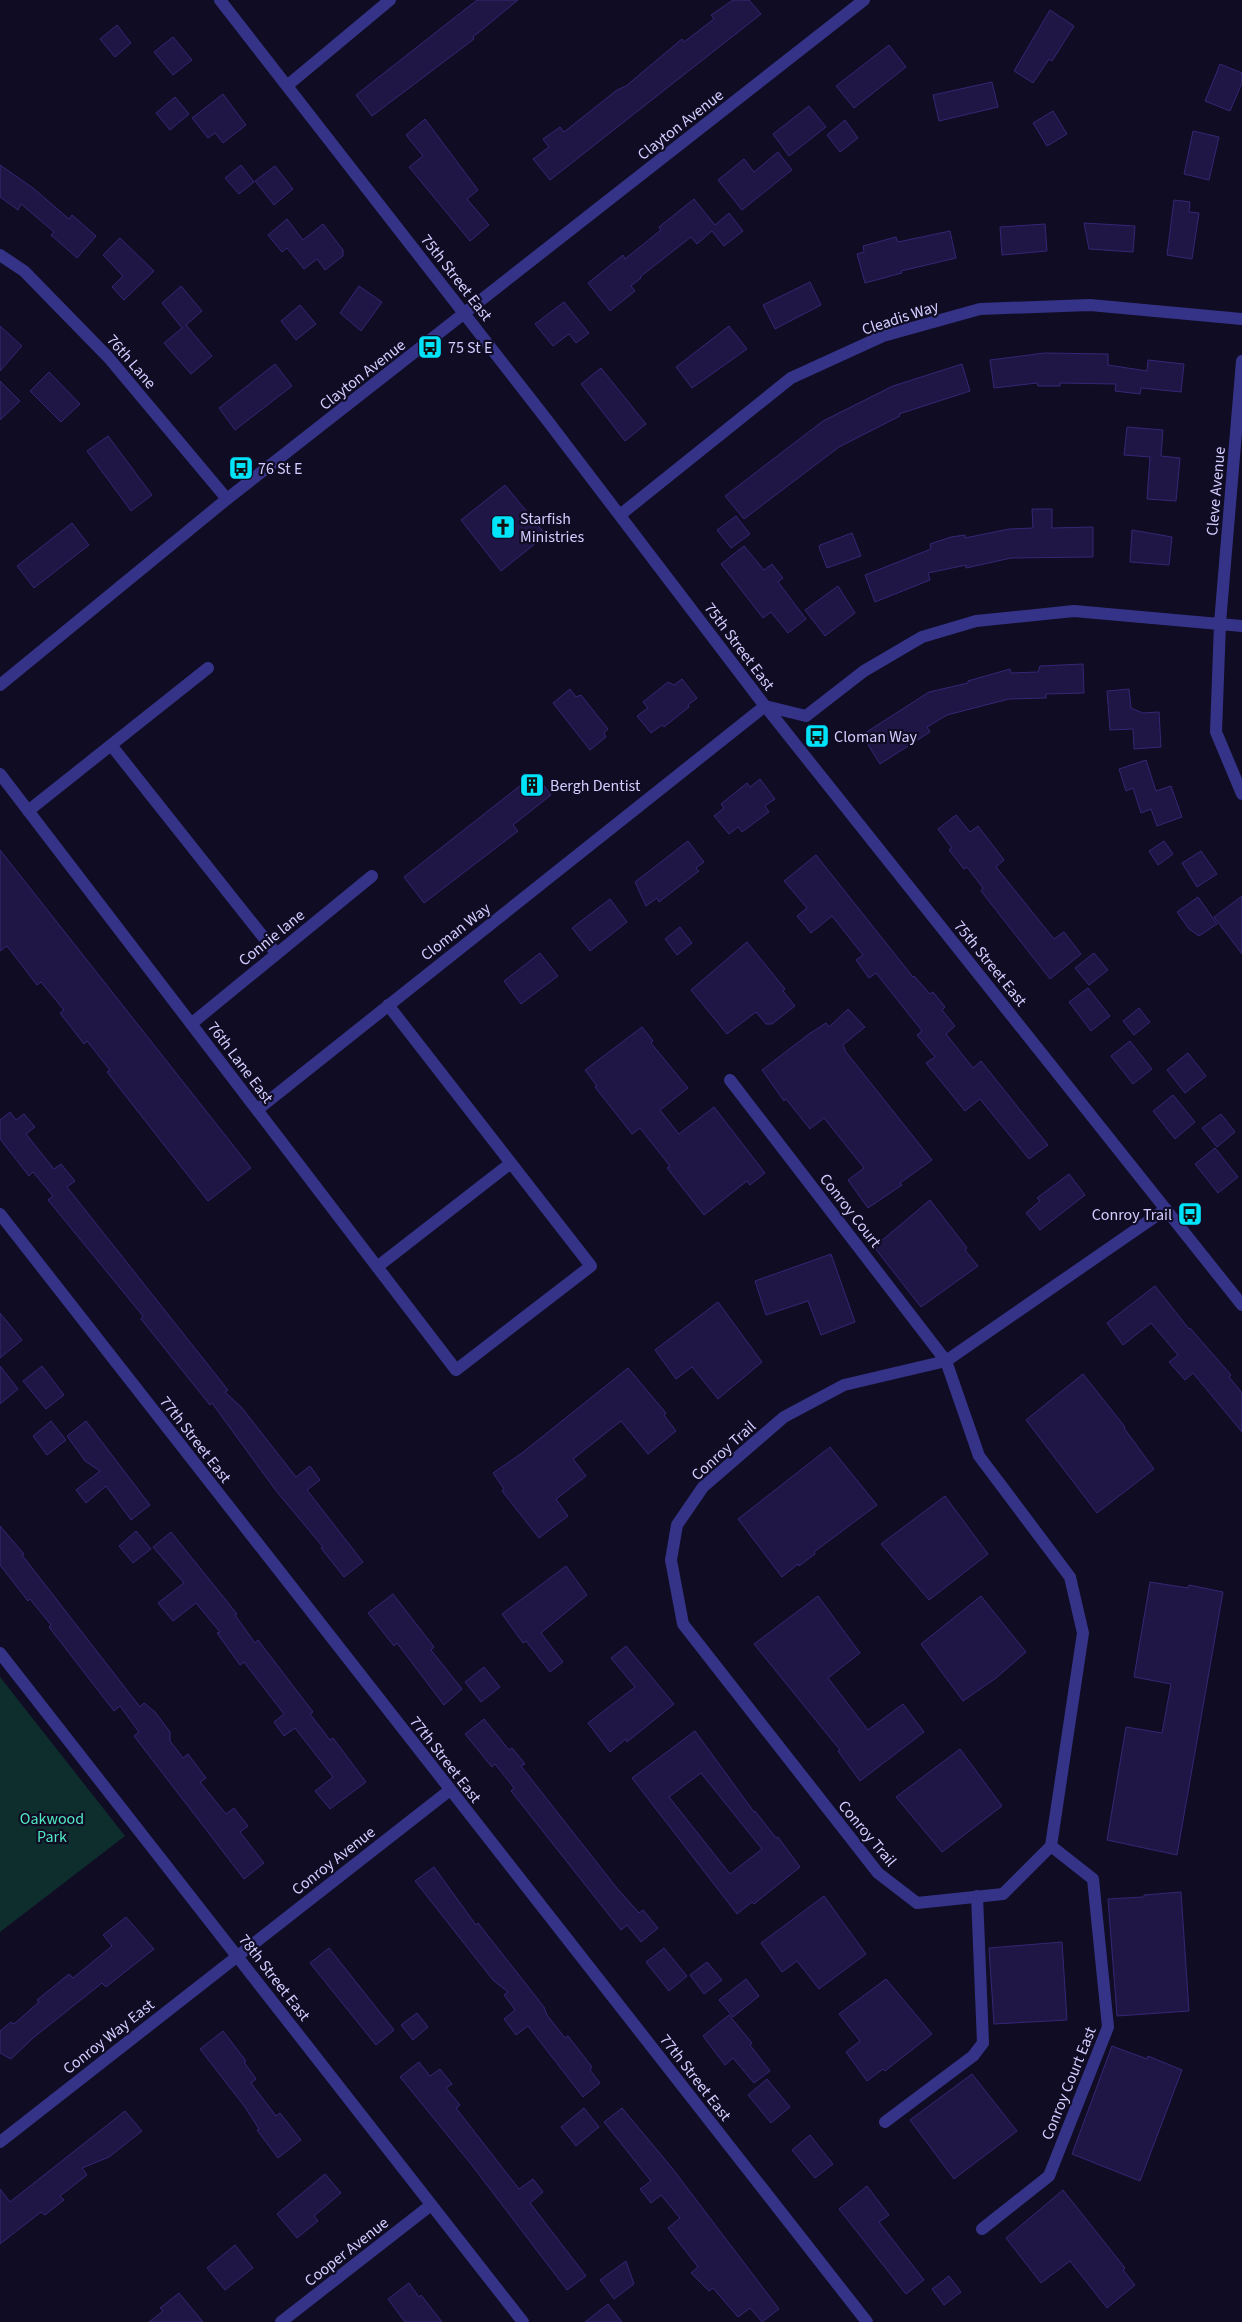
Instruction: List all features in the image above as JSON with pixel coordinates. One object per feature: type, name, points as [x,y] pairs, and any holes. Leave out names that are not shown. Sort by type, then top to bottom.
[{"type":"street","name":"75th Street East","points":[[220,0],[466,315],[765,706],[1242,1305]]},
{"type":"street","points":[[288,85],[390,0]]},
{"type":"street","name":"Clayton Avenue","points":[[0,684],[228,499],[466,315],[864,0]]},
{"type":"street","name":"76th Lane","points":[[0,255],[24,271],[108,356],[228,499]]},
{"type":"street","name":"Cleadis Way","points":[[620,515],[791,378],[883,336],[980,309],[1090,305],[1242,319]]},
{"type":"street","name":"Cleve Avenue","points":[[1242,361],[1220,623],[1216,732],[1242,794]]},
{"type":"street","points":[[765,706],[806,716],[864,671],[922,637],[976,621],[1074,611],[1242,626]]},
{"type":"street","points":[[28,811],[208,668]]},
{"type":"street","name":"Cloman Way","points":[[257,1110],[765,706]]},
{"type":"street","points":[[111,744],[276,953]]},
{"type":"street","name":"76th Lane East","points":[[0,774],[456,1370],[592,1266],[511,1163]]},
{"type":"street","name":"Connie lane","points":[[191,1024],[372,876]]},
{"type":"street","points":[[377,1267],[511,1163],[388,1005]]},
{"type":"street","name":"Conroy Court","points":[[730,1080],[946,1361]]},
{"type":"street","name":"Conroy Trail","points":[[1051,1846],[1003,1894],[917,1903],[878,1874],[683,1624],[671,1560],[678,1525],[702,1487],[784,1417],[844,1385],[946,1361],[1166,1209]]},
{"type":"street","name":"77th Street East","points":[[0,1214],[867,2322]]},
{"type":"street","points":[[946,1361],[980,1456],[1070,1577],[1083,1633],[1051,1846]]},
{"type":"street","name":"78th Street East","points":[[0,1653],[523,2322]]},
{"type":"street","name":"Conroy Avenue","points":[[237,1955],[450,1790]]},
{"type":"street","name":"Conroy Court East","points":[[982,2229],[1049,2176],[1108,2027],[1093,1879],[1051,1846]]},
{"type":"street","points":[[885,2122],[973,2056],[983,2043],[977,1896]]},
{"type":"street","name":"Conroy Way East","points":[[0,2142],[237,1955]]},
{"type":"street","name":"Cooper Avenue","points":[[281,2322],[431,2205]]},
{"type":"green space","name":"Oakwood Park","points":[[0,1677],[125,1836],[0,1932]]},
{"type":"building","points":[[477,0],[518,0],[473,37],[474,39],[372,116],[356,95]]},
{"type":"building","points":[[733,0],[749,0],[761,14],[550,180],[533,159],[549,147],[543,139],[560,127],[564,132],[617,90],[626,86],[682,39],[684,42],[714,19],[711,15]]},
{"type":"building","points":[[1050,10],[1074,26],[1052,61],[1049,59],[1033,83],[1014,71]]},
{"type":"building","points":[[117,25],[131,43],[115,57],[100,39]]},
{"type":"building","points":[[173,37],[192,60],[173,75],[154,52]]},
{"type":"building","points":[[889,45],[906,67],[854,108],[836,86]]},
{"type":"building","points":[[1220,64],[1242,73],[1242,83],[1230,111],[1205,101]]},
{"type":"building","points":[[992,82],[998,107],[939,121],[933,95]]},
{"type":"building","points":[[223,94],[246,125],[223,143],[215,133],[208,138],[192,118]]},
{"type":"building","points":[[175,97],[189,114],[170,130],[156,113]]},
{"type":"building","points":[[809,106],[826,127],[789,156],[773,134]]},
{"type":"building","points":[[1053,111],[1067,134],[1047,146],[1033,123]]},
{"type":"building","points":[[425,119],[478,190],[467,199],[489,225],[470,241],[409,167],[423,156],[406,135]]},
{"type":"building","points":[[845,120],[858,138],[840,152],[827,135]]},
{"type":"building","points":[[1193,131],[1219,137],[1209,180],[1184,174]]},
{"type":"building","points":[[778,152],[792,170],[742,210],[718,180],[744,159],[754,172]]},
{"type":"building","points":[[0,165],[33,188],[69,219],[72,215],[96,236],[77,258],[51,235],[54,232],[21,204],[18,210],[0,197]]},
{"type":"building","points":[[241,165],[254,182],[239,194],[225,178]]},
{"type":"building","points":[[275,166],[293,189],[274,205],[255,181]]},
{"type":"building","points":[[694,199],[715,225],[729,213],[743,231],[724,246],[712,231],[697,244],[691,237],[640,277],[631,286],[635,291],[610,311],[588,283],[623,255],[625,259],[661,230],[659,227]]},
{"type":"building","points":[[1174,200],[1190,202],[1189,212],[1199,213],[1192,259],[1167,255]]},
{"type":"building","points":[[287,219],[303,240],[323,224],[343,250],[343,256],[325,270],[317,259],[304,269],[287,248],[282,252],[268,235]]},
{"type":"building","points":[[1084,223],[1135,226],[1133,252],[1089,249]]},
{"type":"building","points":[[1045,224],[1047,251],[1002,255],[1000,227]]},
{"type":"building","points":[[950,231],[956,258],[901,271],[902,273],[865,283],[857,254],[864,252],[863,246],[896,237],[898,242]]},
{"type":"building","points":[[120,238],[154,271],[124,300],[112,287],[123,276],[103,255]]},
{"type":"building","points":[[810,282],[821,305],[775,329],[763,305]]},
{"type":"building","points":[[181,286],[202,311],[186,325],[212,356],[191,374],[164,343],[182,328],[162,303]]},
{"type":"building","points":[[359,286],[382,302],[361,331],[340,313]]},
{"type":"building","points":[[564,302],[589,333],[576,343],[569,334],[553,346],[535,324]]},
{"type":"building","points":[[300,305],[316,324],[296,340],[281,321]]},
{"type":"building","points":[[0,326],[22,346],[0,371]]},
{"type":"building","points":[[729,326],[747,349],[692,388],[676,367]]},
{"type":"building","points":[[1045,353],[1108,354],[1108,365],[1147,371],[1148,360],[1184,364],[1181,392],[1141,388],[1140,394],[1115,391],[1116,384],[1060,383],[1060,386],[1038,386],[1037,383],[994,388],[990,360]]},
{"type":"building","points":[[275,364],[292,386],[235,430],[219,408]]},
{"type":"building","points":[[962,364],[970,391],[899,414],[900,416],[839,447],[744,519],[725,496],[823,421],[893,386]]},
{"type":"building","points":[[601,368],[646,424],[625,441],[581,384]]},
{"type":"building","points":[[49,372],[80,404],[61,422],[30,391]]},
{"type":"building","points":[[0,381],[20,401],[0,420]]},
{"type":"building","points":[[1127,427],[1163,430],[1161,456],[1180,458],[1176,501],[1147,499],[1150,457],[1124,455]]},
{"type":"building","points":[[108,436],[152,495],[131,511],[87,451]]},
{"type":"building","name":"Starfish Ministries","points":[[505,485],[546,535],[501,571],[461,520]]},
{"type":"building","points":[[1032,509],[1052,509],[1052,528],[1093,527],[1093,557],[1011,558],[966,568],[966,565],[928,573],[930,580],[875,602],[865,575],[931,549],[930,544],[951,537],[965,535],[965,538],[1009,529],[1033,528]]},
{"type":"building","points":[[736,516],[750,534],[731,548],[717,530]]},
{"type":"building","points":[[72,523],[89,545],[34,588],[17,566]]},
{"type":"building","points":[[1132,530],[1172,537],[1169,565],[1130,562]]},
{"type":"building","points":[[852,533],[861,556],[827,568],[819,547],[820,545]]},
{"type":"building","points":[[744,546],[764,570],[772,564],[783,578],[778,582],[806,619],[788,633],[771,612],[763,618],[721,564]]},
{"type":"building","points":[[838,586],[855,613],[825,636],[805,610]]},
{"type":"building","points":[[1083,664],[1084,693],[1046,694],[1046,698],[1009,699],[947,715],[927,727],[930,732],[880,764],[862,735],[929,692],[968,683],[968,681],[1010,669],[1011,673],[1038,672],[1040,666]]},
{"type":"building","points":[[682,679],[697,698],[664,727],[662,725],[651,733],[637,716],[648,708],[643,702],[668,682],[674,685]]},
{"type":"building","points":[[570,689],[576,697],[581,695],[608,729],[604,733],[606,737],[590,750],[553,703]]},
{"type":"building","points":[[1129,689],[1131,708],[1143,713],[1159,712],[1161,747],[1134,749],[1133,729],[1110,730],[1107,691]]},
{"type":"building","points":[[1146,760],[1156,791],[1171,786],[1182,817],[1157,826],[1151,809],[1141,813],[1133,788],[1126,791],[1119,769]]},
{"type":"building","points":[[535,774],[551,795],[513,825],[518,831],[424,903],[404,877]]},
{"type":"building","points":[[760,779],[775,799],[765,806],[769,812],[742,832],[738,827],[729,834],[714,816],[724,808],[721,804],[747,783],[750,787]]},
{"type":"building","points":[[956,815],[970,832],[978,826],[1004,860],[996,867],[1054,939],[1064,932],[1081,954],[1050,979],[981,891],[983,888],[967,867],[964,869],[949,850],[952,848],[938,829]]},
{"type":"building","points":[[688,841],[704,862],[696,868],[699,871],[659,902],[657,898],[646,906],[635,882]]},
{"type":"building","points":[[1164,841],[1173,854],[1158,865],[1149,851]]},
{"type":"building","points":[[0,850],[251,1168],[208,1201],[107,1072],[110,1070],[87,1041],[84,1044],[60,1013],[64,1010],[41,982],[37,985],[7,946],[0,951]]},
{"type":"building","points":[[1201,851],[1217,874],[1197,887],[1182,863]]},
{"type":"building","points":[[816,855],[913,977],[930,994],[933,992],[945,1007],[942,1010],[955,1026],[946,1034],[973,1068],[981,1061],[1048,1145],[1029,1159],[980,1099],[965,1111],[926,1063],[935,1057],[917,1035],[922,1031],[876,973],[869,978],[856,960],[863,955],[832,916],[811,933],[797,916],[807,908],[784,881]]},
{"type":"building","points":[[1242,896],[1242,954],[1214,917]]},
{"type":"building","points":[[1198,897],[1217,924],[1199,936],[1189,929],[1177,912]]},
{"type":"building","points":[[610,899],[627,922],[590,951],[572,928]]},
{"type":"building","points":[[680,927],[692,943],[677,955],[665,939]]},
{"type":"building","points":[[747,942],[785,989],[783,991],[795,1006],[772,1024],[766,1024],[756,1012],[727,1034],[691,990]]},
{"type":"building","points":[[540,953],[558,976],[521,1004],[504,981]]},
{"type":"building","points":[[1094,953],[1108,970],[1089,985],[1075,968]]},
{"type":"building","points":[[1088,988],[1110,1016],[1091,1031],[1069,1002]]},
{"type":"building","points":[[1139,1008],[1150,1022],[1134,1035],[1123,1021]]},
{"type":"building","points":[[848,1009],[865,1027],[843,1045],[846,1052],[932,1160],[900,1183],[902,1185],[868,1208],[848,1180],[864,1168],[824,1118],[810,1129],[786,1099],[784,1101],[762,1070],[826,1023],[829,1027]]},
{"type":"building","points":[[642,1027],[653,1041],[651,1043],[688,1088],[660,1110],[679,1134],[714,1107],[765,1173],[750,1185],[747,1181],[704,1215],[667,1168],[670,1166],[640,1128],[632,1134],[595,1087],[597,1086],[585,1070]]},
{"type":"building","points":[[1130,1041],[1152,1069],[1133,1084],[1111,1056]]},
{"type":"building","points":[[1188,1053],[1206,1076],[1185,1093],[1167,1070]]},
{"type":"building","points":[[1173,1095],[1195,1122],[1175,1139],[1153,1111]]},
{"type":"building","points":[[10,1112],[16,1120],[24,1114],[35,1127],[26,1134],[54,1169],[61,1164],[75,1181],[67,1187],[228,1390],[225,1392],[242,1408],[296,1477],[310,1466],[320,1480],[307,1490],[363,1562],[344,1577],[321,1548],[323,1547],[277,1492],[212,1403],[210,1405],[141,1319],[143,1316],[48,1200],[53,1196],[33,1172],[29,1176],[0,1139],[0,1120]]},
{"type":"building","points":[[1221,1114],[1235,1132],[1217,1147],[1202,1128]]},
{"type":"building","points":[[1215,1148],[1238,1177],[1218,1193],[1195,1164]]},
{"type":"building","points":[[1069,1174],[1085,1195],[1040,1230],[1026,1213],[1040,1201],[1037,1198]]},
{"type":"building","points":[[930,1200],[967,1248],[965,1250],[978,1266],[921,1307],[874,1247]]},
{"type":"building","points":[[831,1254],[855,1322],[821,1335],[808,1301],[766,1315],[755,1281]]},
{"type":"building","points":[[1155,1286],[1189,1329],[1231,1375],[1229,1377],[1242,1393],[1242,1432],[1193,1373],[1185,1380],[1169,1362],[1178,1355],[1151,1323],[1123,1345],[1107,1323]]},
{"type":"building","points":[[718,1302],[762,1362],[718,1399],[692,1367],[676,1379],[655,1350]]},
{"type":"building","points":[[0,1313],[22,1340],[0,1358]]},
{"type":"building","points":[[0,1366],[18,1389],[0,1404]]},
{"type":"building","points":[[42,1366],[64,1395],[46,1409],[23,1381]]},
{"type":"building","points":[[628,1368],[666,1413],[664,1415],[676,1431],[648,1454],[621,1421],[573,1459],[586,1476],[556,1499],[568,1516],[539,1538],[502,1491],[504,1489],[493,1473],[522,1453]]},
{"type":"building","points":[[1083,1374],[1125,1427],[1154,1469],[1097,1513],[1026,1420]]},
{"type":"building","points":[[51,1421],[66,1440],[47,1455],[33,1436]]},
{"type":"building","points":[[86,1421],[150,1505],[131,1520],[106,1486],[86,1503],[76,1490],[100,1471],[85,1461],[67,1436]]},
{"type":"building","points":[[830,1447],[877,1505],[814,1552],[815,1554],[799,1566],[798,1564],[782,1577],[738,1519]]},
{"type":"building","points":[[945,1496],[988,1554],[929,1600],[881,1544]]},
{"type":"building","points":[[0,1526],[24,1554],[22,1555],[140,1707],[144,1703],[155,1712],[170,1732],[170,1741],[183,1758],[188,1754],[206,1778],[200,1782],[226,1814],[234,1808],[248,1826],[240,1832],[264,1863],[244,1879],[134,1736],[139,1732],[120,1706],[114,1711],[49,1627],[51,1625],[30,1599],[28,1601],[0,1565]]},
{"type":"building","points":[[136,1531],[151,1549],[133,1563],[119,1546]]},
{"type":"building","points":[[171,1532],[237,1614],[235,1615],[255,1643],[258,1640],[313,1712],[310,1714],[330,1740],[333,1738],[366,1782],[330,1809],[315,1791],[333,1777],[295,1728],[284,1736],[274,1722],[284,1714],[244,1662],[240,1665],[217,1633],[220,1632],[196,1603],[173,1621],[158,1603],[184,1583],[153,1547]]},
{"type":"building","points":[[566,1566],[587,1595],[541,1633],[563,1662],[550,1672],[526,1641],[523,1643],[502,1614]]},
{"type":"building","points":[[1150,1582],[1188,1588],[1189,1585],[1223,1592],[1177,1855],[1107,1840],[1126,1727],[1162,1733],[1171,1684],[1134,1677]]},
{"type":"building","points":[[393,1594],[434,1647],[431,1650],[462,1689],[444,1705],[397,1643],[394,1646],[368,1613]]},
{"type":"building","points":[[818,1596],[860,1653],[828,1678],[868,1730],[903,1704],[924,1732],[860,1781],[838,1751],[840,1750],[754,1644]]},
{"type":"building","points":[[981,1596],[1026,1652],[996,1678],[963,1701],[921,1644]]},
{"type":"building","points":[[626,1646],[674,1704],[627,1742],[626,1739],[610,1752],[588,1723],[635,1687],[611,1658]]},
{"type":"building","points":[[484,1667],[500,1687],[481,1702],[465,1682]]},
{"type":"building","points":[[484,1719],[509,1750],[512,1748],[525,1764],[521,1766],[616,1887],[639,1913],[643,1910],[658,1928],[641,1942],[627,1925],[621,1930],[511,1791],[514,1788],[495,1764],[492,1767],[465,1734]]},
{"type":"building","points":[[695,1731],[754,1812],[776,1838],[778,1837],[800,1867],[754,1904],[752,1902],[737,1914],[632,1778]],"holes":[[[701,1773],[762,1849],[730,1874],[669,1797]]]},
{"type":"building","points":[[960,1749],[1002,1806],[942,1852],[896,1797]]},
{"type":"building","points":[[434,1867],[476,1925],[478,1923],[544,2007],[547,2015],[565,2038],[568,2036],[592,2067],[590,2070],[600,2083],[583,2097],[528,2026],[516,2035],[504,2019],[515,2010],[504,1995],[508,1992],[493,1980],[415,1881]]},
{"type":"building","points":[[1181,1892],[1189,2011],[1117,2016],[1108,1899]]},
{"type":"building","points":[[824,1896],[866,1954],[819,1989],[797,1961],[782,1972],[761,1943]]},
{"type":"building","points":[[126,1917],[154,1949],[106,1987],[102,1983],[33,2038],[11,2059],[0,2053],[0,2031],[11,2022],[14,2024],[39,2002],[37,2000],[69,1974],[73,1978],[112,1946],[103,1935]]},
{"type":"building","points":[[1062,1942],[1067,2020],[994,2024],[989,1948]]},
{"type":"building","points":[[329,1948],[394,2030],[376,2045],[310,1963]]},
{"type":"building","points":[[664,1948],[687,1976],[669,1991],[646,1962]]},
{"type":"building","points":[[707,1962],[722,1980],[704,1994],[690,1975]]},
{"type":"building","points":[[746,1979],[759,1996],[733,2017],[719,2000]]},
{"type":"building","points":[[886,1979],[932,2034],[885,2071],[883,2069],[867,2081],[846,2052],[860,2041],[839,2014]]},
{"type":"building","points":[[417,2013],[428,2027],[413,2040],[401,2025]]},
{"type":"building","points":[[729,2015],[752,2043],[750,2045],[770,2071],[754,2083],[733,2058],[725,2065],[703,2036]]},
{"type":"building","points":[[223,2031],[246,2061],[244,2062],[256,2079],[251,2083],[276,2116],[280,2113],[301,2140],[278,2158],[257,2130],[259,2129],[245,2107],[200,2049]]},
{"type":"building","points":[[1112,2046],[1147,2059],[1148,2056],[1182,2070],[1140,2181],[1072,2154]]},
{"type":"building","points":[[419,2062],[430,2076],[440,2069],[452,2084],[446,2088],[460,2105],[456,2108],[519,2189],[533,2179],[543,2192],[530,2203],[586,2276],[567,2290],[471,2164],[400,2077]]},
{"type":"building","points":[[972,2074],[1017,2131],[954,2179],[910,2120]]},
{"type":"building","points":[[767,2079],[790,2107],[771,2123],[748,2095]]},
{"type":"building","points":[[584,2108],[599,2127],[576,2146],[561,2127]]},
{"type":"building","points":[[622,2108],[672,2168],[779,2309],[762,2322],[750,2308],[738,2317],[713,2288],[709,2291],[691,2273],[698,2267],[668,2228],[680,2218],[661,2195],[651,2203],[640,2189],[651,2181],[604,2122]]},
{"type":"building","points":[[125,2111],[142,2131],[109,2157],[82,2168],[87,2175],[60,2196],[64,2200],[45,2215],[41,2212],[0,2244],[0,2189],[10,2202]]},
{"type":"building","points":[[810,2135],[833,2164],[815,2178],[792,2150]]},
{"type":"building","points":[[325,2174],[341,2193],[314,2216],[318,2221],[297,2238],[277,2214]]},
{"type":"building","points":[[867,2186],[889,2215],[879,2222],[924,2280],[906,2294],[839,2209]]},
{"type":"building","points":[[1063,2190],[1125,2268],[1123,2270],[1135,2285],[1107,2308],[1070,2261],[1041,2283],[1006,2238]]},
{"type":"building","points":[[235,2245],[253,2268],[225,2290],[207,2268]]},
{"type":"building","points":[[626,2261],[634,2284],[614,2299],[600,2280]]},
{"type":"building","points":[[949,2276],[961,2292],[944,2305],[932,2289]]},
{"type":"building","points":[[409,2283],[442,2322],[405,2322],[388,2299]]},
{"type":"building","points":[[179,2293],[203,2322],[149,2322],[163,2311],[160,2308]]},
{"type":"building","points":[[608,2304],[622,2322],[585,2322]]},
{"type":"place","name":"75 St E","points":[[430,347]]},
{"type":"place","name":"76 St E","points":[[241,468]]},
{"type":"place","name":"Starfish Ministries","points":[[503,527]]},
{"type":"place","name":"Cloman Way","points":[[817,736]]},
{"type":"place","name":"Bergh Dentist","points":[[532,785]]},
{"type":"place","name":"Conroy Trail","points":[[1190,1214]]}]
